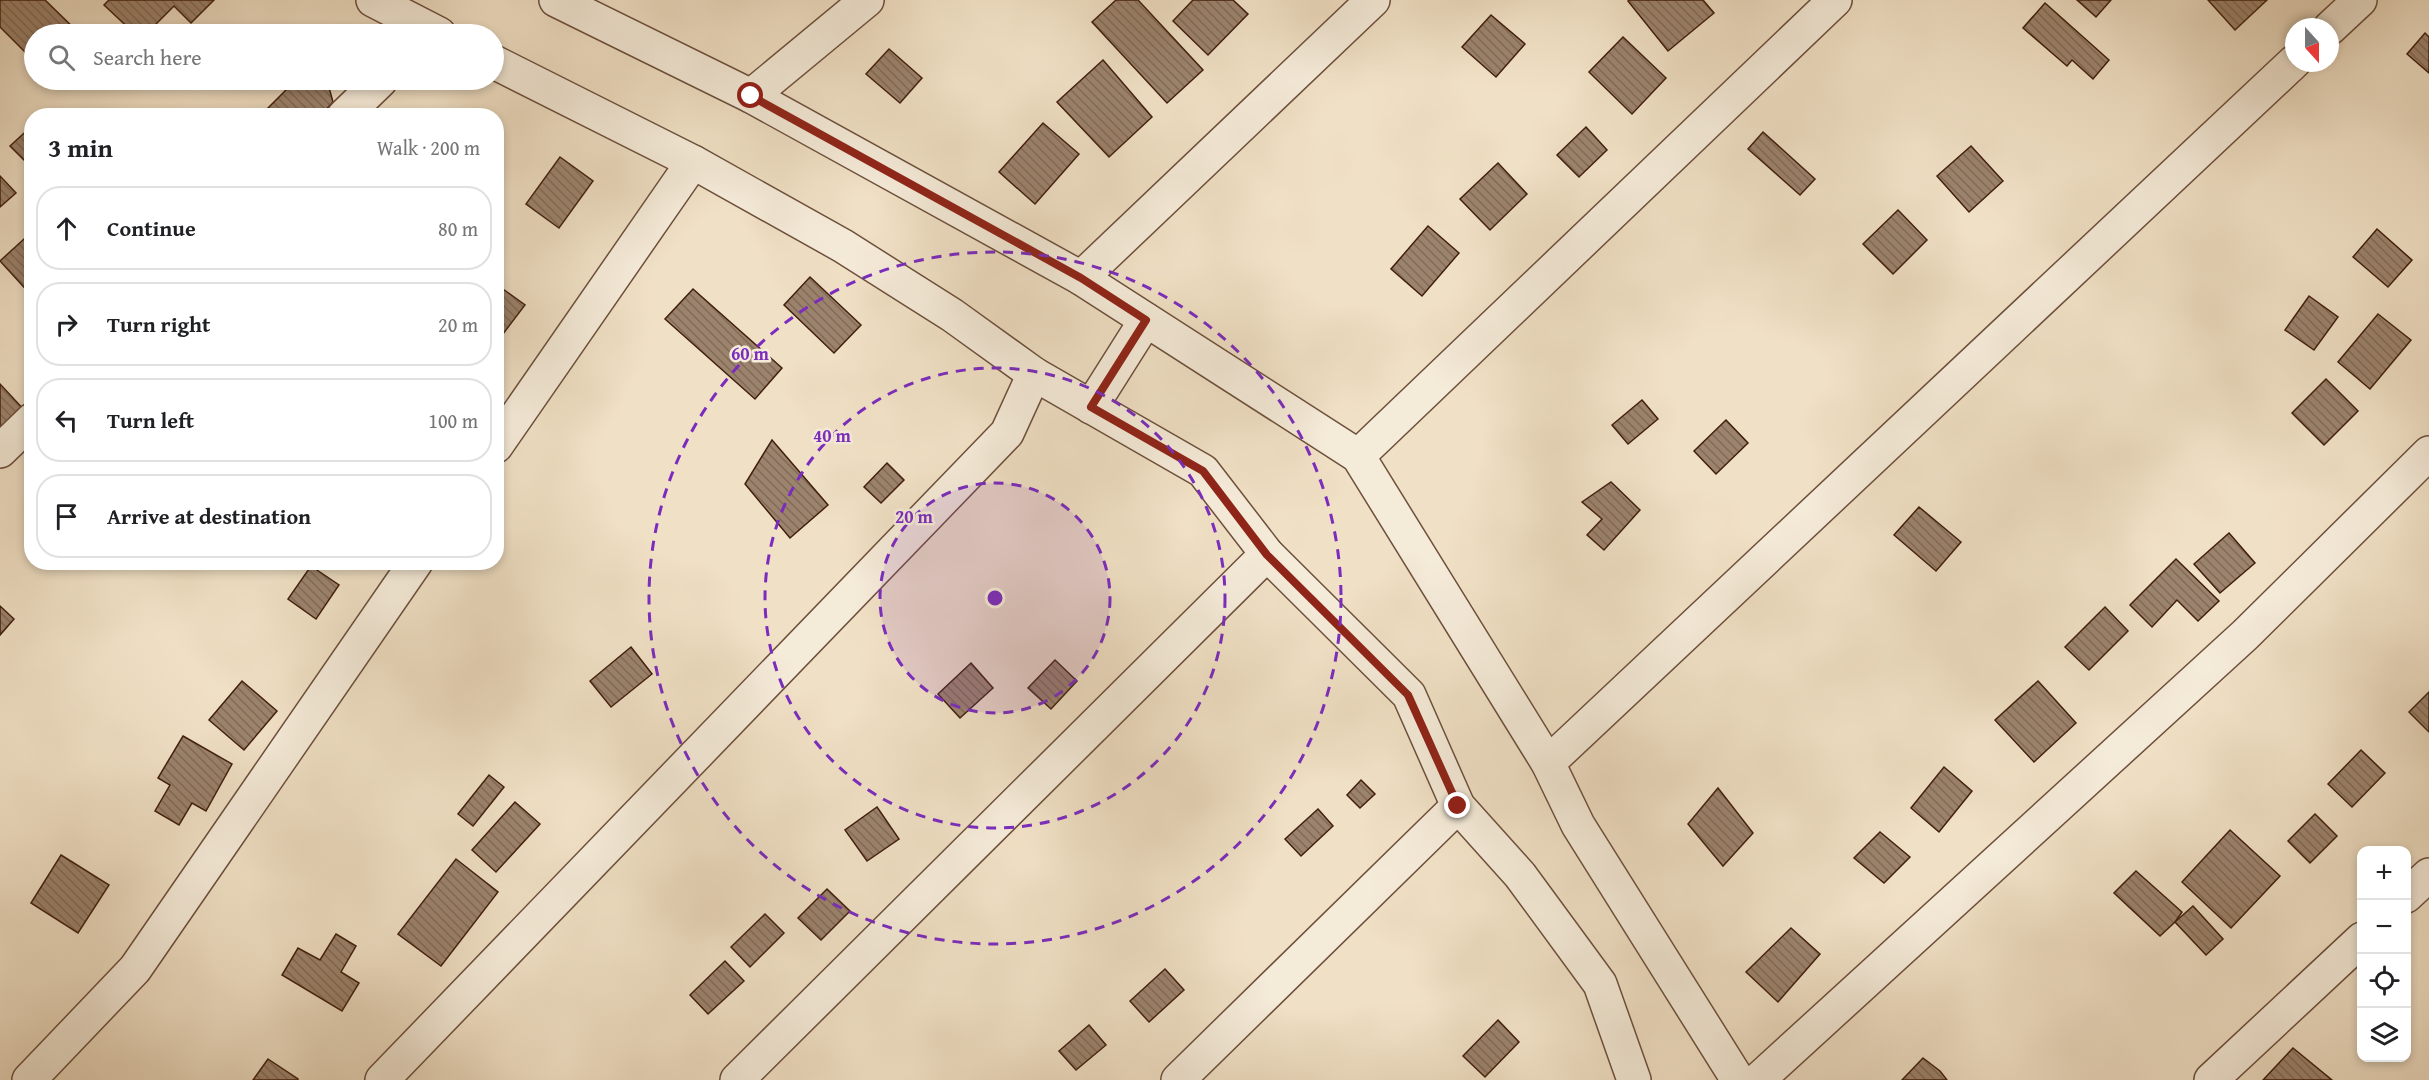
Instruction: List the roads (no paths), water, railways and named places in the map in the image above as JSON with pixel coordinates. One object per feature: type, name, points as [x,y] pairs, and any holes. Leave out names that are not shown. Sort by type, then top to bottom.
[{"type":"street","points":[[373,0],[402,24]]},
{"type":"street","points":[[556,0],[751,96],[1081,278],[1358,456],[1548,763],[1578,825],[1738,1080]]},
{"type":"street","points":[[751,96],[867,0]]},
{"type":"street","points":[[1081,278],[1373,0]]},
{"type":"street","points":[[1358,456],[1835,0]]},
{"type":"street","points":[[2339,20],[2360,0]]},
{"type":"street","points":[[504,67],[693,162],[843,246],[952,315],[1034,374],[1203,471],[1267,555],[1408,695],[1458,806],[1520,875],[1600,984],[1634,1080]]},
{"type":"street","points":[[1548,763],[2285,70]]},
{"type":"street","points":[[352,108],[371,90]]},
{"type":"street","points":[[504,434],[693,162]]},
{"type":"street","points":[[1091,407],[1146,320]]},
{"type":"street","points":[[382,1080],[1007,433],[1034,374]]},
{"type":"street","points":[[0,451],[24,428]]},
{"type":"street","points":[[1758,1080],[2245,635],[2429,453]]},
{"type":"street","points":[[737,1080],[1267,555]]},
{"type":"street","points":[[29,1080],[135,969],[410,570]]},
{"type":"street","points":[[1178,1080],[1458,806]]},
{"type":"street","points":[[2411,891],[2429,875]]},
{"type":"street","points":[[2211,1080],[2357,943]]}]
